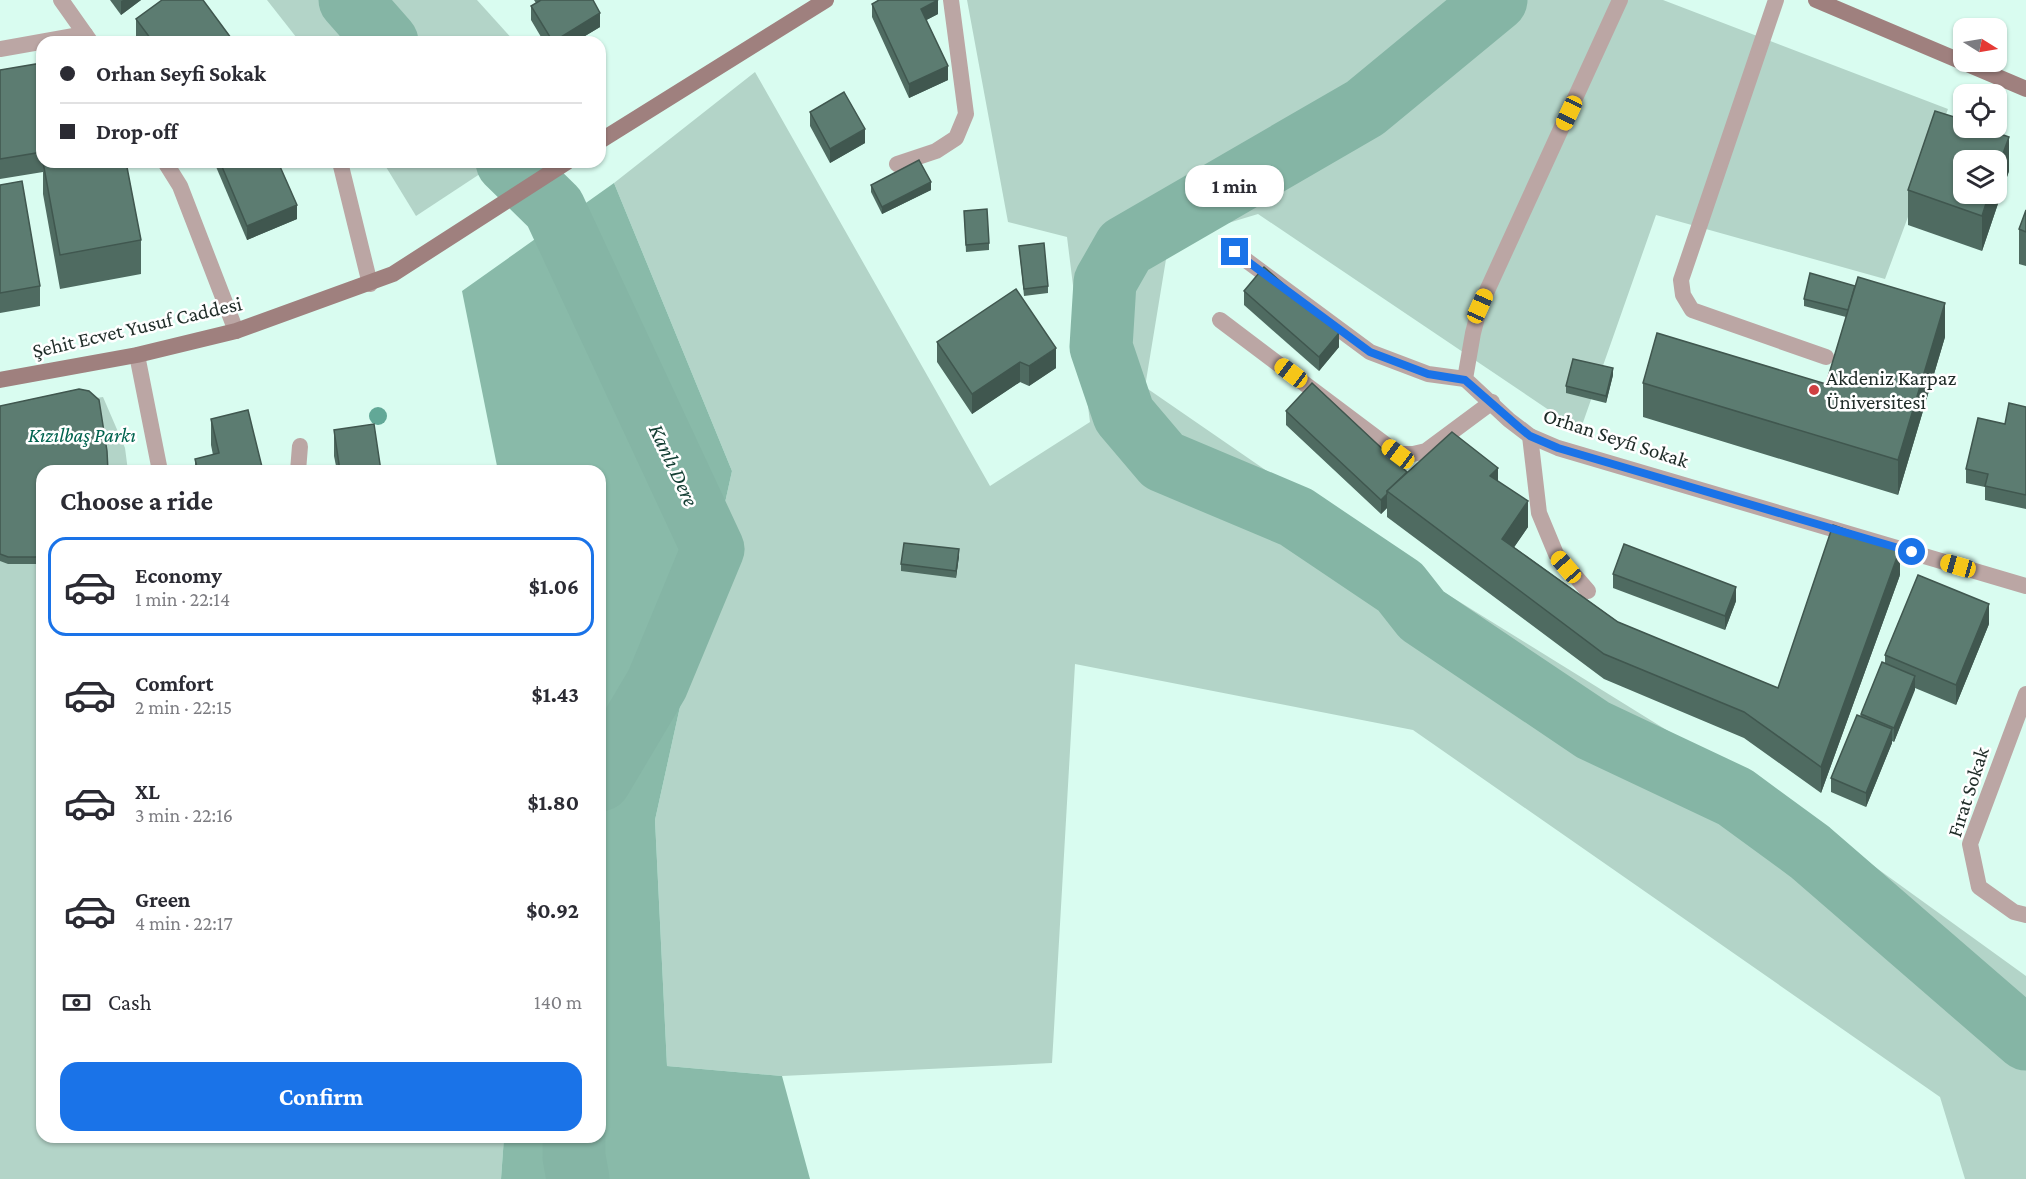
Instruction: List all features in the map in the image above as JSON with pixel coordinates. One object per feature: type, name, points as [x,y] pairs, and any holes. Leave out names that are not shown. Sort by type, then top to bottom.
[{"type":"main road","points":[[606,137],[826,0]]},
{"type":"main road","points":[[1816,0],[2026,89]]},
{"type":"main road","name":"Şehit Ecvet Yusuf Caddesi","points":[[0,380],[137,355],[236,331],[370,284],[393,274],[558,168]]},
{"type":"street","points":[[61,0],[87,36]]},
{"type":"street","points":[[897,164],[936,151],[957,138],[966,114],[951,0]]},
{"type":"street","points":[[1235,252],[1370,352],[1428,374],[1465,380],[1480,306],[1620,0]]},
{"type":"street","points":[[1776,0],[1682,280],[1683,295],[1692,310],[1826,357]]},
{"type":"street","points":[[0,49],[36,44]]},
{"type":"street","points":[[169,168],[180,186],[236,331]]},
{"type":"street","points":[[341,168],[370,284]]},
{"type":"street","points":[[1220,320],[1398,454],[1426,451],[1492,402]]},
{"type":"street","points":[[137,355],[159,465]]},
{"type":"street","name":"Orhan Seyfi Sokak","points":[[1465,380],[1530,436],[1558,448],[2026,586]]},
{"type":"street","points":[[1530,436],[1539,513],[1556,554],[1588,591]]},
{"type":"street","points":[[298,465],[300,446]]},
{"type":"street","name":"Fırat Sokak","points":[[2026,694],[1970,844],[1979,887],[2014,912],[2026,915]]},
{"type":"green space","points":[[267,0],[477,0],[510,36],[295,36]]},
{"type":"green space","points":[[967,0],[1663,0],[1948,109],[1885,279],[1656,215],[1580,431],[1258,214],[1169,241],[1145,387],[1434,586],[1799,812],[2026,976],[2026,1179],[1965,1179],[1940,1097],[1413,730],[1075,664],[1052,1063],[782,1076],[667,1066],[655,820],[732,471],[614,183],[755,72],[990,486],[1090,422],[1067,237],[1008,222]]},
{"type":"green space","points":[[387,168],[489,168],[416,216]]},
{"type":"green space","points":[[614,183],[732,471],[655,820],[667,1066],[782,1076],[810,1179],[501,1179],[504,1143],[606,1143],[606,465],[497,465],[462,291]]},
{"type":"green space","name":"Kızılbaş Parkı","points":[[103,397],[125,448],[127,465],[36,465],[36,1143],[504,1143],[501,1179],[0,1179],[0,412]]},
{"type":"building","points":[[162,0],[203,0],[230,36],[149,36],[136,19]]},
{"type":"building","points":[[541,0],[593,0],[600,13],[563,36],[549,36],[531,6]]},
{"type":"building","points":[[879,0],[938,0],[921,9],[948,66],[909,84],[872,4]]},
{"type":"building","points":[[36,64],[36,153],[0,159],[0,70]]},
{"type":"building","points":[[844,92],[865,129],[830,149],[810,112]]},
{"type":"building","points":[[1935,111],[1953,117],[1953,138],[2009,137],[2004,150],[1953,150],[1953,204],[1986,204],[1982,216],[1908,190]]},
{"type":"building","points":[[919,160],[931,182],[882,207],[871,185]]},
{"type":"building","points":[[44,168],[127,168],[141,240],[60,255]]},
{"type":"building","points":[[223,168],[281,168],[297,205],[247,226]]},
{"type":"building","points":[[22,181],[40,286],[0,293],[0,185]]},
{"type":"building","points":[[987,209],[989,243],[966,245],[964,211]]},
{"type":"building","points":[[2026,210],[2026,232],[2019,229]]},
{"type":"building","points":[[1044,243],[1048,286],[1024,289],[1019,246]]},
{"type":"building","points":[[1264,267],[1339,333],[1319,357],[1244,291]]},
{"type":"building","points":[[1810,273],[1855,286],[1848,310],[1804,299]]},
{"type":"building","points":[[1858,277],[1945,303],[1898,460],[1643,383],[1657,333],[1826,384]]},
{"type":"building","points":[[1016,289],[1056,348],[1029,366],[1020,362],[972,394],[937,342]]},
{"type":"building","points":[[1573,359],[1613,368],[1606,396],[1566,386]]},
{"type":"building","points":[[1312,383],[1407,472],[1381,500],[1286,411]]},
{"type":"building","points":[[79,389],[89,391],[99,400],[108,465],[36,465],[36,557],[8,557],[0,554],[0,406]]},
{"type":"building","points":[[2009,403],[2026,407],[2026,495],[1985,486],[1988,474],[1966,469],[1978,418],[2005,424]]},
{"type":"building","points":[[248,410],[262,465],[196,465],[195,459],[219,453],[211,419]]},
{"type":"building","points":[[374,424],[380,465],[339,465],[334,430]]},
{"type":"building","points":[[1452,432],[1498,468],[1490,476],[1528,501],[1502,539],[1618,622],[1778,688],[1833,525],[1900,549],[1821,767],[1744,712],[1604,654],[1387,491]]},
{"type":"building","points":[[904,543],[959,549],[956,571],[901,564]]},
{"type":"building","points":[[1624,544],[1736,587],[1725,616],[1613,574]]},
{"type":"building","points":[[1918,575],[1989,604],[1956,685],[1885,655]]},
{"type":"building","points":[[1882,662],[1915,676],[1894,728],[1861,714]]},
{"type":"building","points":[[1857,715],[1892,729],[1866,793],[1831,778]]},
{"type":"waterway","name":"Kanlı Dere","points":[[350,0],[382,36]]},
{"type":"waterway","points":[[1496,0],[1365,108],[1125,247],[1105,282],[1101,347],[1124,415],[1163,461],[1296,517],[1400,587],[1422,615],[1593,730],[1735,797],[1810,852],[2026,1039]]},
{"type":"waterway","name":"Kanlı Dere","points":[[513,168],[554,208],[713,549],[657,684],[606,770]]},
{"type":"waterway","name":"Kanlı Dere","points":[[574,1143],[578,1179]]},
{"type":"place","name":"Akdeniz Karpaz Üniversitesi","points":[[1814,390]]},
{"type":"route","points":[[1235,252],[1370,352],[1428,374],[1465,380],[1530,436],[1558,448],[1912,552]]}]
